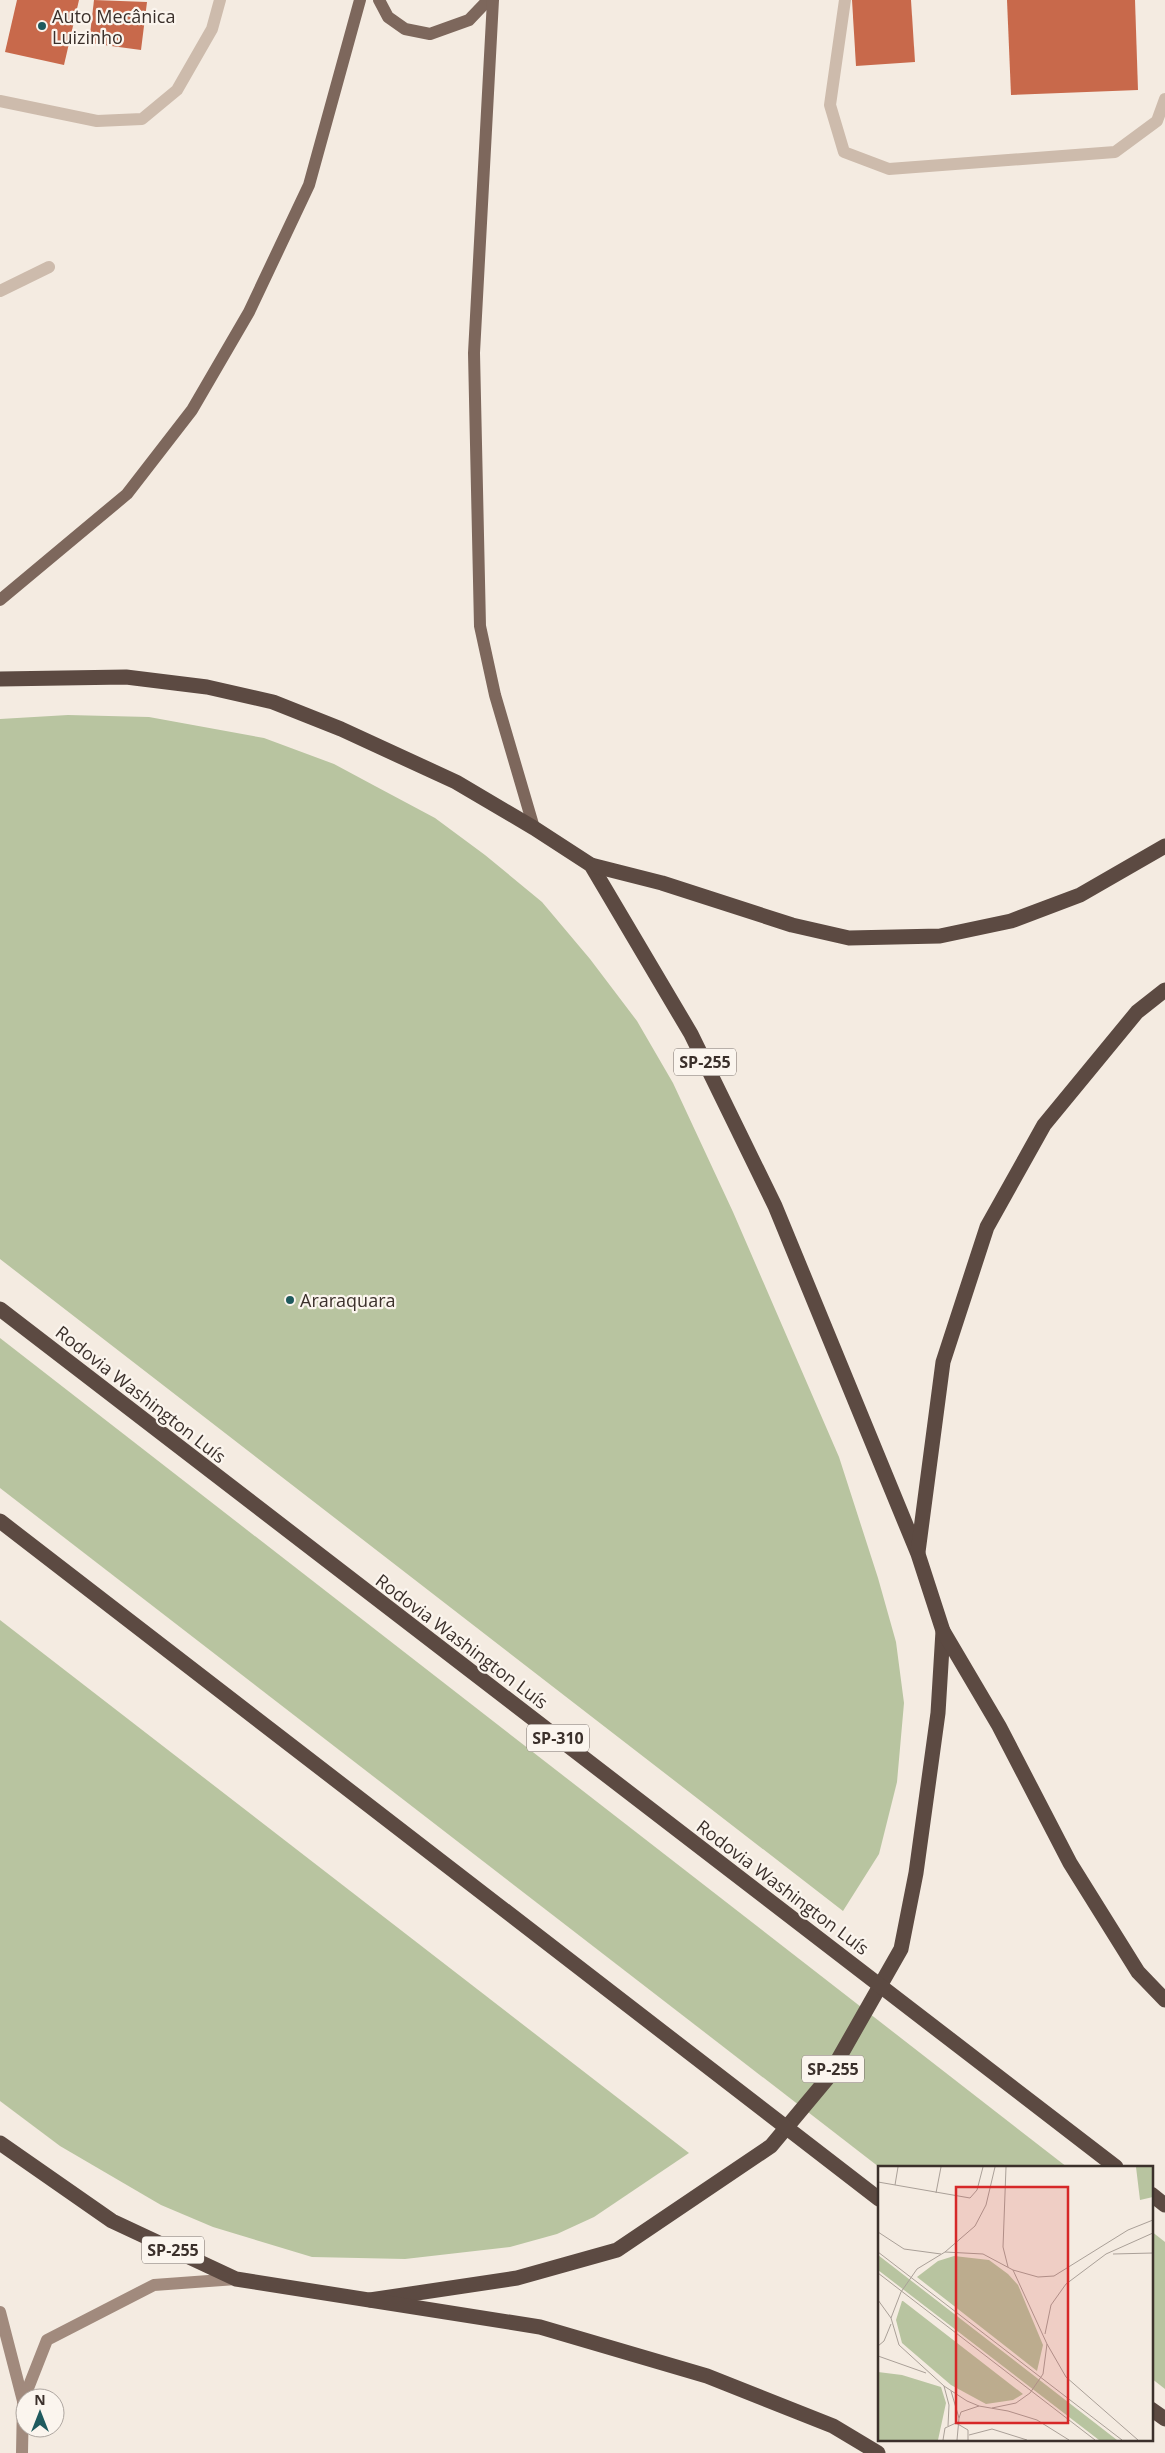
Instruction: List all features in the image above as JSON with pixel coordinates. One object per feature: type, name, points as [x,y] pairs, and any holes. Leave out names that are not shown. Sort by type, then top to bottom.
[{"type":"highway","name":"SP-255","points":[[0,679],[126,678],[207,687],[273,702],[341,729],[456,782],[534,828],[591,865],[662,883],[792,925],[849,938],[940,936],[1011,921],[1080,895],[1165,846]]},
{"type":"highway","name":"SP-255","points":[[0,2143],[112,2221],[236,2280],[370,2300],[517,2278],[617,2250],[676,2212],[770,2146],[827,2079],[901,1949],[916,1873],[938,1713],[943,1631],[918,1554],[775,1206],[691,1034],[591,865]]},
{"type":"highway","name":"SP-255","points":[[918,1554],[943,1362],[987,1227],[1044,1125],[1137,1012],[1165,990]]},
{"type":"highway","name":"Rodovia Washington Luís","points":[[0,1308],[1115,2166]]},
{"type":"highway","points":[[0,1521],[878,2198]]},
{"type":"highway","points":[[943,1631],[999,1726],[1070,1863],[1138,1972],[1165,2000]]},
{"type":"highway","points":[[1152,2195],[1165,2205]]},
{"type":"highway","points":[[370,2300],[540,2327],[707,2376],[833,2426],[878,2453]]},
{"type":"highway","points":[[1152,2410],[1165,2419]]},
{"type":"main road","points":[[0,600],[127,494],[192,410],[249,312],[309,185],[360,0]]},
{"type":"main road","points":[[379,0],[388,17],[405,29],[430,34],[470,20],[488,0]]},
{"type":"main road","points":[[493,0],[474,353],[480,626],[495,695],[534,828]]},
{"type":"street","points":[[0,101],[97,121],[142,119],[177,90],[212,29],[220,0]]},
{"type":"street","points":[[845,0],[830,105],[844,152],[889,169],[1115,152],[1157,121],[1165,99]]},
{"type":"street","points":[[0,291],[49,267]]},
{"type":"street","points":[[1138,1972],[1165,1988]]},
{"type":"street","points":[[29,2388],[46,2340],[154,2285],[236,2280]]},
{"type":"street","points":[[0,2312],[20,2388]]},
{"type":"street","points":[[22,2453],[23,2438]]},
{"type":"green space","points":[[68,715],[149,717],[264,738],[334,764],[435,818],[485,855],[542,902],[590,959],[637,1021],[673,1083],[733,1212],[839,1457],[878,1578],[896,1642],[904,1703],[897,1782],[879,1854],[843,1911],[0,1259],[0,719]]},
{"type":"green space","points":[[0,1338],[1066,2166],[878,2166],[0,1488]]},
{"type":"green space","points":[[0,1620],[689,2153],[594,2217],[557,2234],[510,2247],[405,2259],[312,2257],[213,2227],[161,2205],[60,2146],[0,2101]]},
{"type":"green space","points":[[1152,2232],[1165,2242],[1165,2389],[1152,2379]]},
{"type":"building","name":"Auto Mecânica Luizinho","points":[[17,0],[79,0],[64,65],[5,52]]},
{"type":"building","points":[[94,0],[147,2],[141,50],[89,43]]},
{"type":"building","points":[[852,0],[911,0],[915,62],[856,66]]},
{"type":"building","points":[[1007,0],[1135,0],[1138,90],[1011,95]]},
{"type":"place","name":"Auto Mecânica Luizinho","points":[[42,26]]},
{"type":"place","name":"Araraquara","points":[[290,1300]]}]
